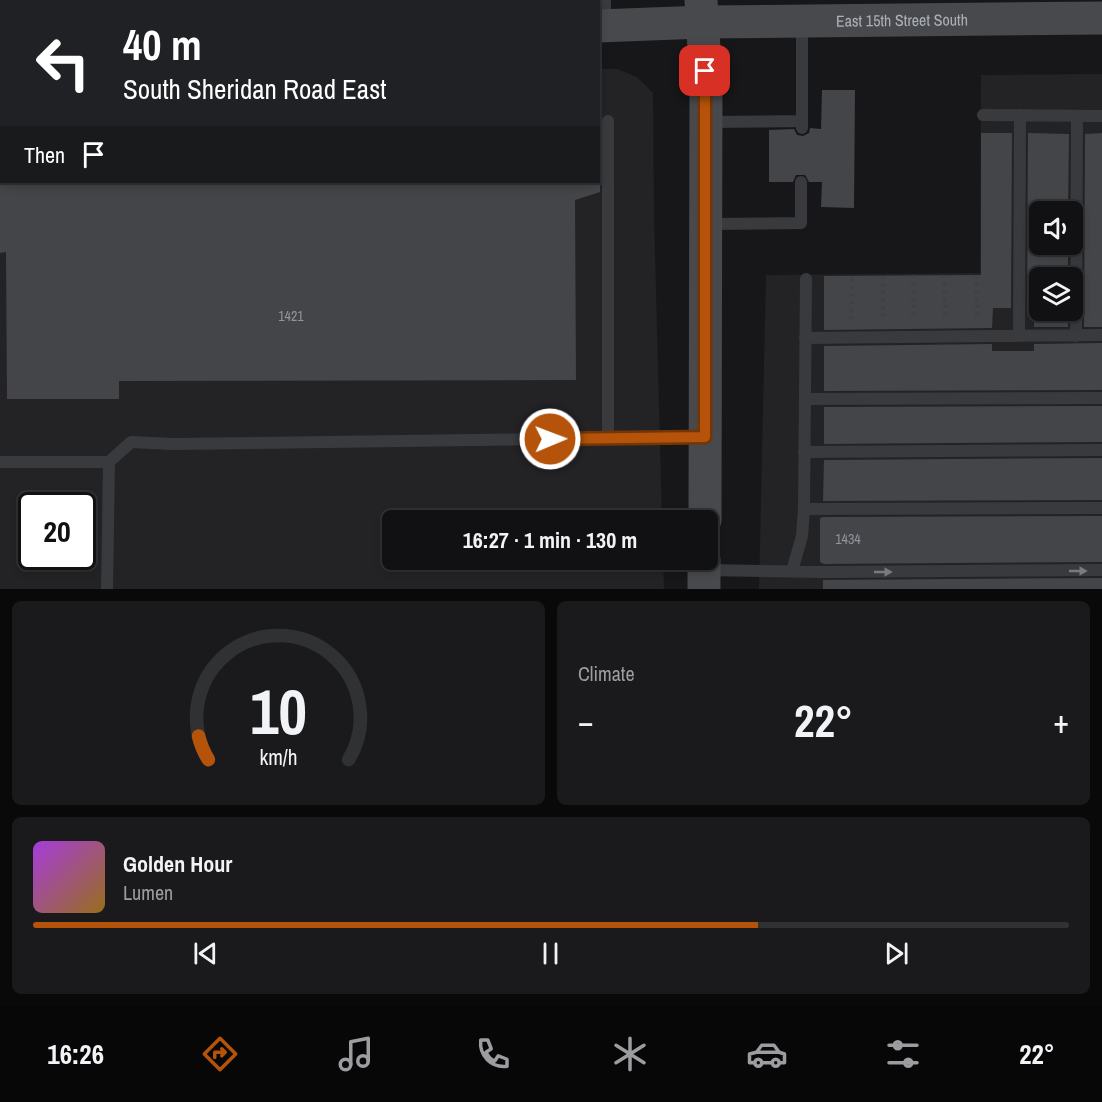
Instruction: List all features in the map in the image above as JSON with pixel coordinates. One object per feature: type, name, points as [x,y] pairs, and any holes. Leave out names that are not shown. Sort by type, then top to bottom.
[{"type":"main road","name":"East 15th Street South","points":[[603,17],[702,11],[802,21],[1091,15]]},
{"type":"main road","points":[[702,11],[706,122],[705,510]]},
{"type":"lane","points":[[706,122],[802,125],[802,21]]},
{"type":"lane","points":[[983,116],[1102,116]]},
{"type":"lane","points":[[1019,336],[1020,116]]},
{"type":"lane","points":[[1076,336],[1077,116]]},
{"type":"lane","points":[[608,121],[608,439]]},
{"type":"lane","points":[[706,224],[801,223],[801,182]]},
{"type":"lane","points":[[792,572],[802,536],[804,508],[806,279]]},
{"type":"lane","points":[[805,338],[1102,335]]},
{"type":"lane","points":[[805,399],[1102,398]]},
{"type":"lane","points":[[0,462],[109,462],[131,442],[193,444],[705,437]]},
{"type":"lane","points":[[804,452],[1102,450]]},
{"type":"lane","points":[[107,589],[109,462]]},
{"type":"lane","points":[[804,508],[1102,508]]},
{"type":"lane","points":[[704,573],[1102,570]]},
{"type":"path","points":[[913,275],[914,337]]},
{"type":"path","points":[[944,275],[945,337]]},
{"type":"path","points":[[976,275],[977,336]]},
{"type":"path","points":[[851,338],[852,276]]},
{"type":"path","points":[[883,276],[883,338]]},
{"type":"shaded area","points":[[600,69],[617,69],[637,77],[653,93],[662,510],[382,510],[382,570],[663,570],[664,589],[0,589],[0,183],[600,183]]},
{"type":"shaded area","points":[[1102,74],[1102,589],[759,589],[766,275],[980,273],[981,75]]},
{"type":"building","points":[[822,90],[855,90],[854,208],[821,207],[822,182],[809,182],[805,175],[796,175],[793,182],[769,182],[769,130],[794,129],[797,135],[803,136],[809,133],[810,128],[821,129]]},
{"type":"building","points":[[981,133],[1012,133],[1011,308],[993,308],[992,328],[824,330],[824,276],[981,275]]},
{"type":"building","points":[[1028,133],[1069,134],[1068,201],[1029,201],[1029,255],[1068,255],[1068,267],[1029,267],[1029,308],[1027,308]]},
{"type":"building","points":[[1102,133],[1102,327],[1084,327],[1085,134]]},
{"type":"building","points":[[0,183],[600,183],[600,192],[575,200],[576,380],[119,381],[119,399],[7,399],[6,252],[0,253]]},
{"type":"building","points":[[1034,321],[1068,321],[1068,327],[1034,327]]},
{"type":"building","points":[[1102,343],[1102,390],[824,391],[824,346],[992,344],[992,351],[1034,351],[1034,344]]},
{"type":"building","points":[[1102,406],[1102,442],[824,444],[824,407]]},
{"type":"building","points":[[1102,458],[1102,500],[823,501],[824,460]]},
{"type":"building","points":[[1102,516],[1102,562],[824,564],[820,562],[820,518],[823,517]]},
{"type":"building","points":[[1102,578],[1102,589],[823,589],[823,580]]},
{"type":"route","points":[[550,439],[705,437],[705,71]]}]
